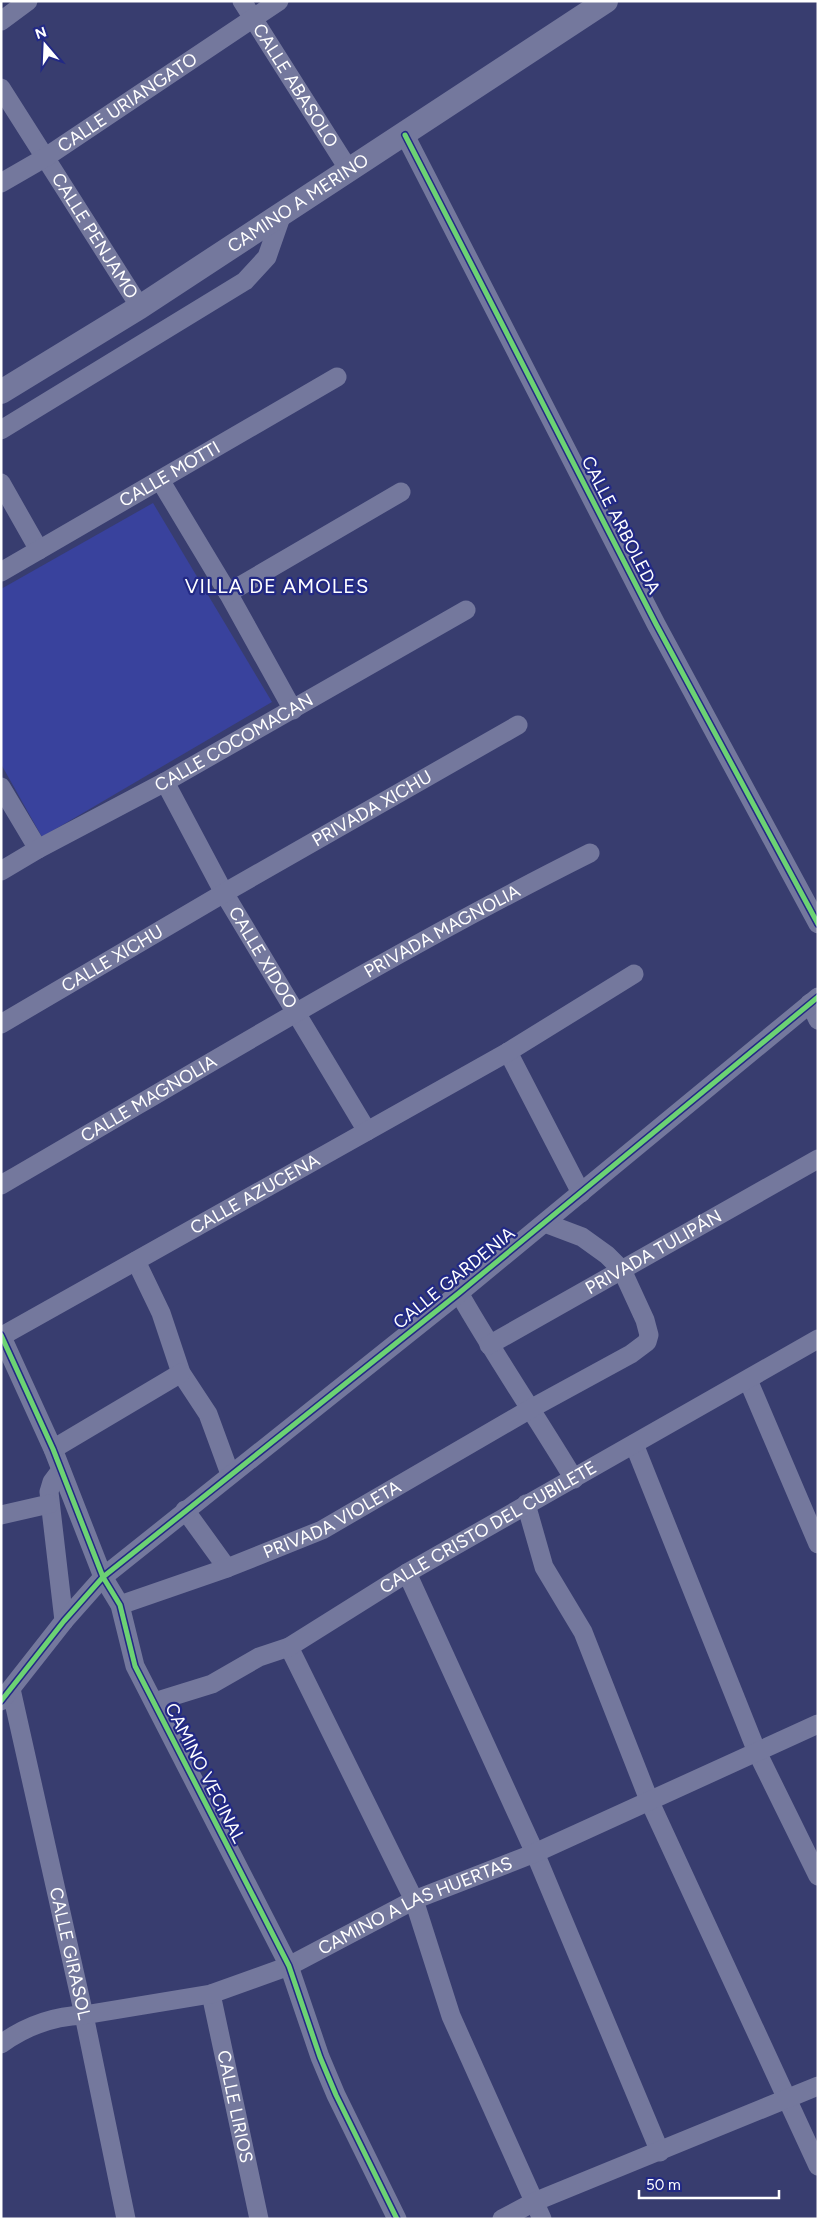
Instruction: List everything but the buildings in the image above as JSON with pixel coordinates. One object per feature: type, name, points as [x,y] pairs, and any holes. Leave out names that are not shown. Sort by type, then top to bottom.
[{"type":"street","points":[[1,21],[28,1]]},
{"type":"street","name":"CALLE ABASOLO","points":[[242,1],[349,170]]},
{"type":"street","name":"CALLE URIANGATO","points":[[1,183],[46,157],[279,1]]},
{"type":"street","name":"CAMINO A MERINO","points":[[1,392],[140,307],[405,135],[595,4]]},
{"type":"street","name":"CALLE PENJAMO","points":[[1,88],[140,307]]},
{"type":"street","name":"CALLE ARBOLEDA","points":[[405,135],[656,624],[818,924]]},
{"type":"street","points":[[1,430],[246,281],[267,257],[282,214]]},
{"type":"street","name":"CALLE MOTTI","points":[[1,572],[337,377]]},
{"type":"street","points":[[160,480],[228,593],[293,710]]},
{"type":"street","points":[[1,484],[39,550]]},
{"type":"street","points":[[228,593],[401,492]]},
{"type":"street","name":"CALLE COCOMACAN","points":[[1,871],[38,849],[165,782],[466,610]]},
{"type":"street","name":"PRIVADA XICHU","points":[[224,893],[518,724]]},
{"type":"street","name":"CALLE XIDOO","points":[[165,782],[224,893],[367,1131]]},
{"type":"street","points":[[1,786],[38,849]]},
{"type":"street","name":"PRIVADA MAGNOLIA","points":[[296,1014],[525,885],[590,853]]},
{"type":"street","name":"CALLE XICHU","points":[[1,1024],[224,893]]},
{"type":"street","name":"CALLE AZUCENA","points":[[2,1336],[508,1052],[634,974]]},
{"type":"street","name":"CALLE GARDENIA","points":[[6,1695],[64,1621],[103,1577],[815,1006]]},
{"type":"street","name":"CALLE MAGNOLIA","points":[[1,1185],[296,1014]]},
{"type":"street","points":[[508,1052],[581,1193]]},
{"type":"street","name":"PRIVADA TULIPÁN","points":[[488,1346],[818,1159]]},
{"type":"street","points":[[545,1223],[582,1236],[607,1255],[622,1270]]},
{"type":"street","points":[[136,1261],[161,1313],[181,1373],[208,1414],[230,1474]]},
{"type":"street","name":"PRIVADA VIOLETA","points":[[120,1605],[227,1568],[322,1530],[532,1408],[631,1354],[647,1342],[649,1335],[640,1306],[622,1270]]},
{"type":"street","points":[[459,1293],[488,1346],[532,1408],[574,1479]]},
{"type":"street","name":"CAMINO VECINAL","points":[[2,1336],[53,1449],[103,1577],[120,1605],[136,1666],[289,1966],[320,2057],[336,2095],[397,2219]]},
{"type":"street","name":"CALLE CRISTO DEL CUBILETE","points":[[154,1702],[212,1684],[260,1657],[289,1647],[407,1574],[526,1504],[574,1479],[818,1339]]},
{"type":"street","points":[[53,1449],[181,1373]]},
{"type":"street","points":[[748,1380],[818,1544]]},
{"type":"street","points":[[634,1444],[757,1752],[818,1876]]},
{"type":"street","points":[[61,1470],[52,1482],[49,1492],[49,1504],[64,1621]]},
{"type":"street","points":[[1,1515],[49,1504]]},
{"type":"street","points":[[526,1504],[544,1567],[583,1632],[649,1800],[818,2166]]},
{"type":"street","points":[[185,1510],[227,1568]]},
{"type":"street","points":[[407,1574],[535,1853],[660,2152]]},
{"type":"street","points":[[289,1647],[414,1900],[451,2016],[538,2210]]},
{"type":"street","name":"CALLE GIRASOL","points":[[6,1695],[84,2015],[126,2219]]},
{"type":"street","name":"CAMINO A LAS HUERTAS","points":[[1,2044],[40,2022],[64,2016],[84,2015],[211,1994],[289,1966],[414,1900],[535,1853],[818,1724]]},
{"type":"street","name":"CALLE LIRIOS","points":[[211,1994],[259,2219]]},
{"type":"street","points":[[502,2219],[538,2210],[660,2152],[818,2086]]},
{"type":"shaded area","points":[[153,503],[272,702],[42,837],[1,764],[1,589]]},
{"type":"cycle path","points":[[405,135],[656,624],[818,924]]},
{"type":"cycle path","points":[[1,1701],[64,1621],[103,1577],[459,1293],[818,997]]},
{"type":"cycle path","points":[[1,1335],[53,1449],[103,1577],[120,1605],[135,1666],[289,1966],[320,2057],[336,2095],[397,2219]]},
{"type":"district","name":"VILLA DE AMOLES","points":[[277,586]]}]
